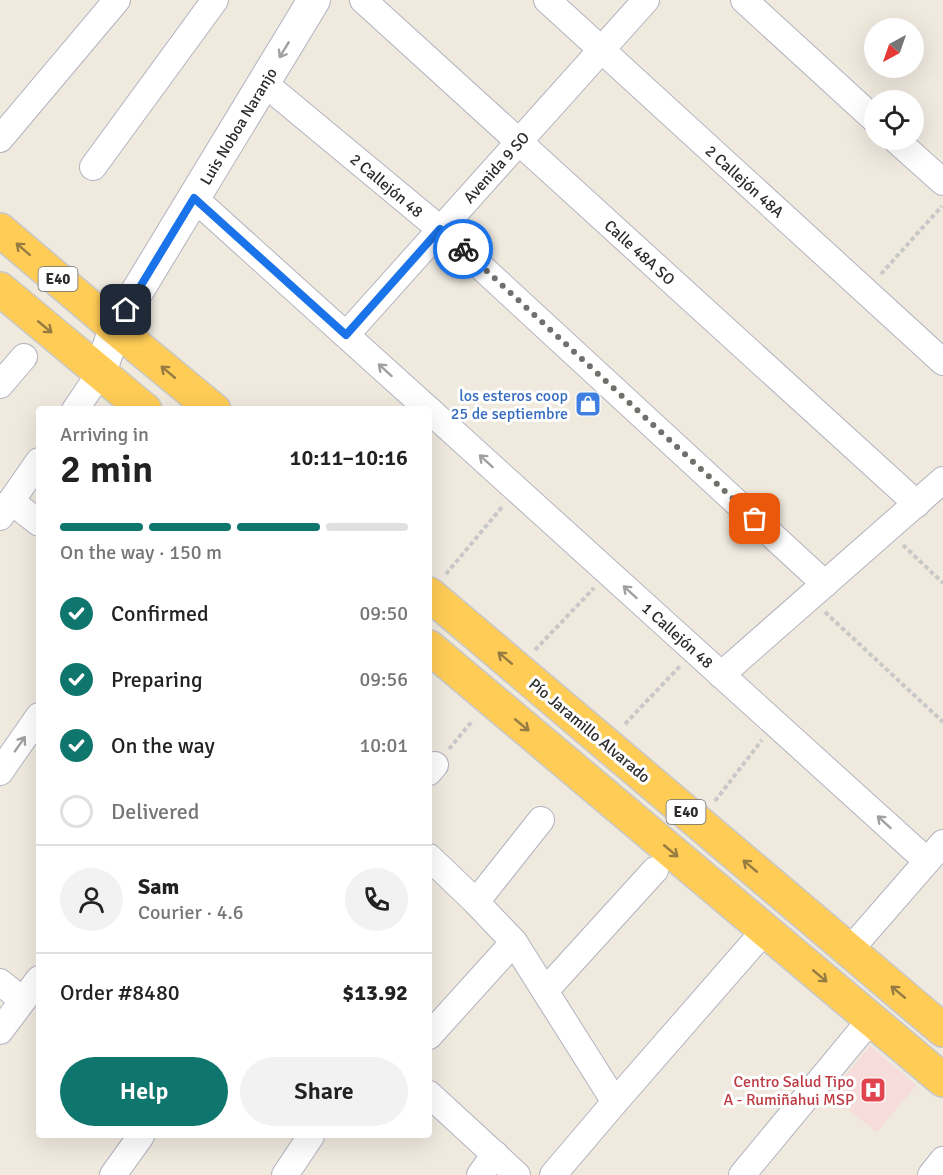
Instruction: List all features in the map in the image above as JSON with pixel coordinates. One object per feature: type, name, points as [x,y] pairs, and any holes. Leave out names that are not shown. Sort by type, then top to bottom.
[{"type":"highway","name":"E40","points":[[0,230],[209,406]]},
{"type":"highway","name":"E40","points":[[0,289],[139,406]]},
{"type":"highway","name":"Pío Jaramillo Alvarado","points":[[436,585],[518,669],[943,1030]]},
{"type":"highway","name":"E40","points":[[432,649],[943,1080]]},
{"type":"street","points":[[0,139],[117,0]]},
{"type":"street","points":[[93,166],[215,0]]},
{"type":"street","name":"Luis Noboa Naranjo","points":[[78,406],[100,373],[115,328],[314,0]]},
{"type":"street","name":"Calle 48A SO","points":[[363,0],[917,504]]},
{"type":"street","name":"2 Callejón 48A","points":[[548,0],[943,362]]},
{"type":"street","name":"Avenida 9 SO","points":[[346,335],[646,0]]},
{"type":"street","points":[[744,0],[864,111]]},
{"type":"street","name":"2 Callejón 48","points":[[264,83],[440,229],[817,591]]},
{"type":"street","points":[[907,150],[943,182]]},
{"type":"street","name":"1 Callejón 48","points":[[194,198],[425,406]]},
{"type":"street","points":[[0,385],[24,357]]},
{"type":"street","name":"1 Callejón 48","points":[[432,413],[775,723],[935,852]]},
{"type":"street","points":[[36,465],[6,509],[36,522]]},
{"type":"street","points":[[721,675],[943,480]]},
{"type":"street","points":[[0,771],[36,720]]},
{"type":"street","points":[[476,902],[541,820]]},
{"type":"street","points":[[849,951],[935,852]]},
{"type":"street","points":[[432,860],[514,942],[615,1102]]},
{"type":"street","points":[[545,991],[655,870]]},
{"type":"street","points":[[554,1175],[765,930]]},
{"type":"street","points":[[432,1033],[514,942]]},
{"type":"street","points":[[0,982],[22,1000]]},
{"type":"street","points":[[0,1032],[36,983]]},
{"type":"street","points":[[742,1175],[871,1019]]},
{"type":"street","points":[[432,1097],[517,1175]]},
{"type":"street","points":[[113,1175],[140,1138]]},
{"type":"street","points":[[285,1175],[310,1138]]},
{"type":"street","points":[[480,1175],[495,1154]]},
{"type":"street","points":[[930,1175],[943,1160]]},
{"type":"path","points":[[866,291],[943,206]]},
{"type":"path","points":[[436,585],[517,490]]},
{"type":"path","points":[[887,530],[943,583]]},
{"type":"path","points":[[518,669],[609,573]]},
{"type":"path","points":[[817,591],[943,722]]},
{"type":"path","points":[[605,744],[695,651]]},
{"type":"path","points":[[432,768],[492,699]]},
{"type":"path","points":[[698,822],[775,723]]},
{"type":"shaded area","name":"Centro Salud Tipo A - Rumiñahui MSP","points":[[870,1046],[916,1085],[877,1132],[830,1095]]},
{"type":"way so far","points":[[463,249],[755,519]]},
{"type":"place","name":"los esteros coop 25 de septiembre","points":[[588,404]]},
{"type":"place","name":"Centro Salud Tipo A - Rumiñahui MSP","points":[[873,1090]]},
{"type":"route","points":[[126,310],[194,198],[346,335],[440,229],[463,249]]}]
